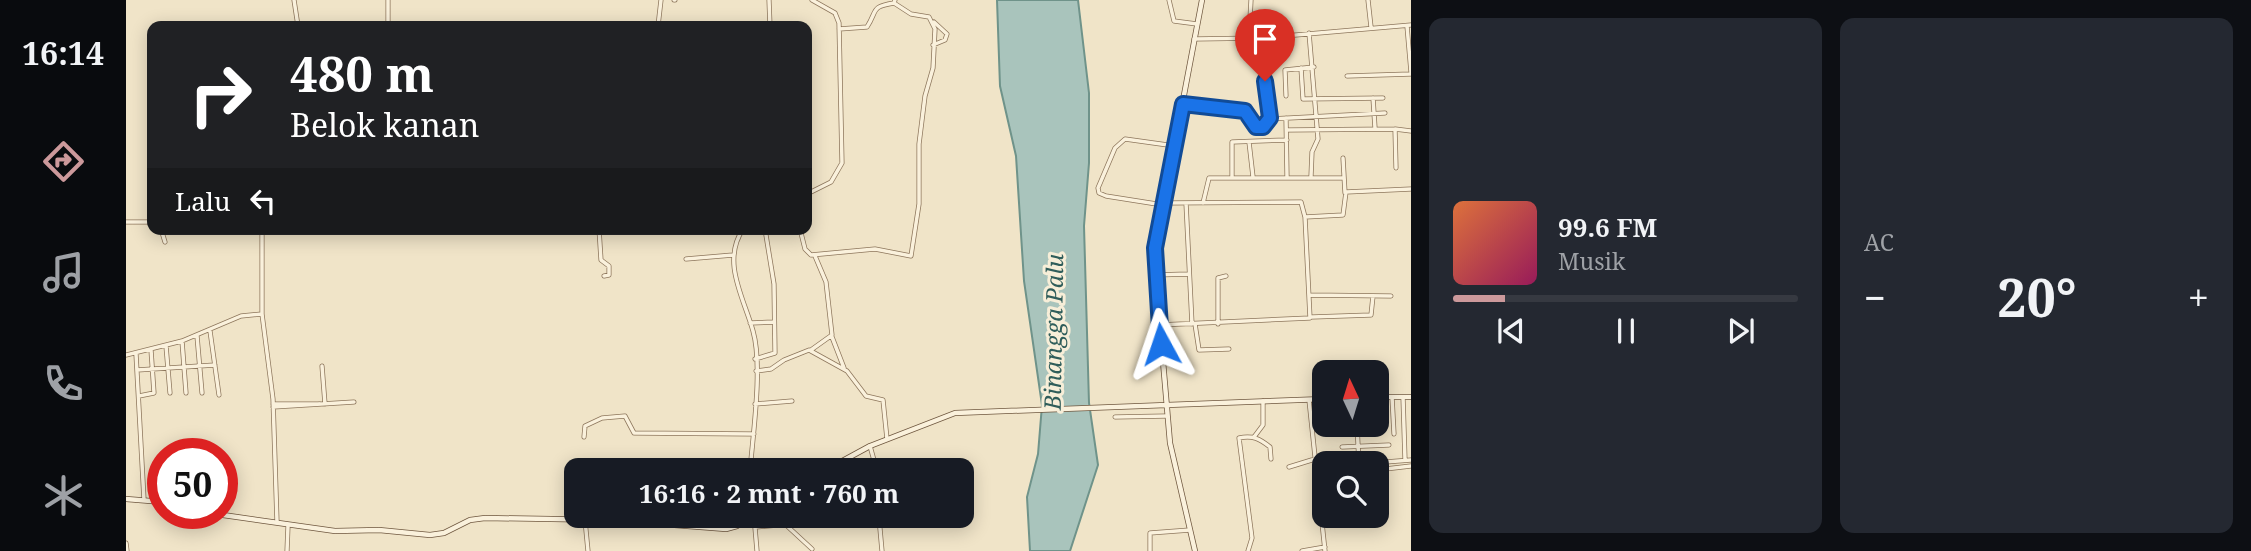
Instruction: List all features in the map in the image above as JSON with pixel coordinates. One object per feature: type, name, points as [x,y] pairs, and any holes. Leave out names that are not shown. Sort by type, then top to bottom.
[{"type":"street","points":[[294,0],[297,21]]},
{"type":"street","points":[[388,0],[388,21]]},
{"type":"street","points":[[659,21],[661,0]]},
{"type":"street","points":[[769,0],[770,21]]},
{"type":"street","points":[[812,0],[835,13],[839,29],[842,163],[831,182],[812,192]]},
{"type":"street","points":[[900,0],[906,10]]},
{"type":"street","points":[[1169,0],[1174,21],[1197,24]]},
{"type":"street","points":[[1195,551],[1172,458],[1154,275],[1155,248],[1202,0]]},
{"type":"street","points":[[1249,39],[1251,0]]},
{"type":"street","points":[[1368,0],[1371,27]]},
{"type":"street","points":[[839,29],[867,27],[878,6],[894,2],[911,14],[929,17],[947,34],[945,40],[933,44]]},
{"type":"street","points":[[802,235],[808,254],[815,256],[881,249],[911,256],[919,204],[919,144],[925,96],[933,68],[934,22]]},
{"type":"street","points":[[1194,39],[1249,39],[1409,26],[1411,73],[1347,76]]},
{"type":"street","points":[[1309,33],[1314,67],[1317,129],[1311,177]]},
{"type":"street","points":[[1183,104],[1245,111],[1257,128],[1265,126],[1270,118],[1261,38]]},
{"type":"street","points":[[1286,96],[1285,70],[1314,67]]},
{"type":"street","points":[[1301,68],[1302,98],[1383,98]]},
{"type":"street","points":[[1373,98],[1375,128]]},
{"type":"street","points":[[1270,118],[1385,113]]},
{"type":"street","points":[[1286,118],[1287,177]]},
{"type":"street","points":[[1287,130],[1375,128],[1411,131]]},
{"type":"street","points":[[1395,129],[1396,168]]},
{"type":"street","points":[[1175,146],[1125,139],[1115,148],[1098,193],[1163,204],[1301,202],[1305,217],[1312,317]]},
{"type":"street","points":[[1232,178],[1230,144],[1287,141]]},
{"type":"street","points":[[1249,142],[1253,177]]},
{"type":"street","points":[[1305,217],[1343,215],[1343,158]]},
{"type":"street","points":[[1203,203],[1209,178],[1343,178]]},
{"type":"street","points":[[1345,193],[1411,189]]},
{"type":"street","points":[[1186,203],[1188,274],[1199,349],[1229,349]]},
{"type":"street","points":[[126,222],[147,222]]},
{"type":"street","points":[[163,235],[165,242]]},
{"type":"street","points":[[262,235],[262,314],[273,405],[277,524]]},
{"type":"street","points":[[599,235],[601,260],[609,266],[609,275],[604,276]]},
{"type":"street","points":[[740,235],[734,245],[733,255],[739,291],[750,323],[755,359],[751,458]]},
{"type":"street","points":[[755,359],[775,354],[772,322],[774,284],[766,235]]},
{"type":"street","points":[[686,259],[733,255]]},
{"type":"street","points":[[815,256],[826,282],[832,337],[845,370],[866,396],[883,400],[887,439]]},
{"type":"street","points":[[1154,275],[1188,274]]},
{"type":"street","points":[[1218,324],[1217,278],[1226,276]]},
{"type":"street","points":[[1310,295],[1391,296]]},
{"type":"street","points":[[1159,325],[1371,315],[1373,296]]},
{"type":"street","points":[[126,354],[136,354],[182,341],[241,316],[262,314]]},
{"type":"street","points":[[750,323],[772,322]]},
{"type":"street","points":[[210,331],[219,395]]},
{"type":"street","points":[[197,336],[202,393]]},
{"type":"street","points":[[755,371],[771,369],[832,337]]},
{"type":"street","points":[[182,341],[186,393]]},
{"type":"street","points":[[166,346],[170,393]]},
{"type":"street","points":[[139,396],[154,393],[151,350]]},
{"type":"street","points":[[809,350],[845,370]]},
{"type":"street","points":[[136,354],[144,500]]},
{"type":"street","points":[[137,370],[215,365]]},
{"type":"street","points":[[322,366],[322,404]]},
{"type":"street","points":[[1394,434],[1392,397],[1411,397]]},
{"type":"street","points":[[1389,462],[1408,460],[1403,397]]},
{"type":"street","points":[[848,458],[870,446],[950,414],[1309,399],[1314,451]]},
{"type":"street","points":[[755,404],[792,401]]},
{"type":"street","points":[[1248,551],[1252,538],[1239,439],[1254,436],[1263,425],[1263,401]]},
{"type":"street","points":[[273,405],[354,402]]},
{"type":"street","points":[[584,437],[585,426],[596,420],[625,415],[634,433],[754,434]]},
{"type":"street","points":[[1115,417],[1167,416]]},
{"type":"street","points":[[1254,436],[1270,446],[1271,459]]},
{"type":"street","points":[[1358,438],[1358,451]]},
{"type":"street","points":[[1342,447],[1388,445]]},
{"type":"street","points":[[870,446],[873,458]]},
{"type":"street","points":[[1289,467],[1312,460]]},
{"type":"street","points":[[1389,469],[1411,466]]},
{"type":"street","points":[[126,499],[147,500]]},
{"type":"street","points":[[238,518],[335,531],[379,530],[430,535],[444,533],[478,518],[564,520]]},
{"type":"street","points":[[287,551],[288,526]]},
{"type":"street","points":[[586,528],[588,551]]},
{"type":"street","points":[[756,528],[757,551]]},
{"type":"street","points":[[788,528],[812,549]]},
{"type":"street","points":[[881,528],[882,551]]},
{"type":"street","points":[[1302,551],[1325,549],[1323,528]]},
{"type":"street","points":[[1150,551],[1150,533],[1190,530]]},
{"type":"street","points":[[126,543],[127,551]]},
{"type":"water","name":"Binangga Palu","points":[[997,0],[1078,0],[1089,93],[1089,163],[1084,226],[1089,403],[1098,465],[1070,551],[1030,551],[1027,497],[1038,454],[1042,405],[1024,281],[1016,156],[1000,86]]},
{"type":"route","points":[[1161,344],[1154,275],[1155,248],[1183,104],[1231,112],[1249,112],[1256,127],[1263,127],[1270,118],[1270,101],[1266,95],[1265,81]]}]
